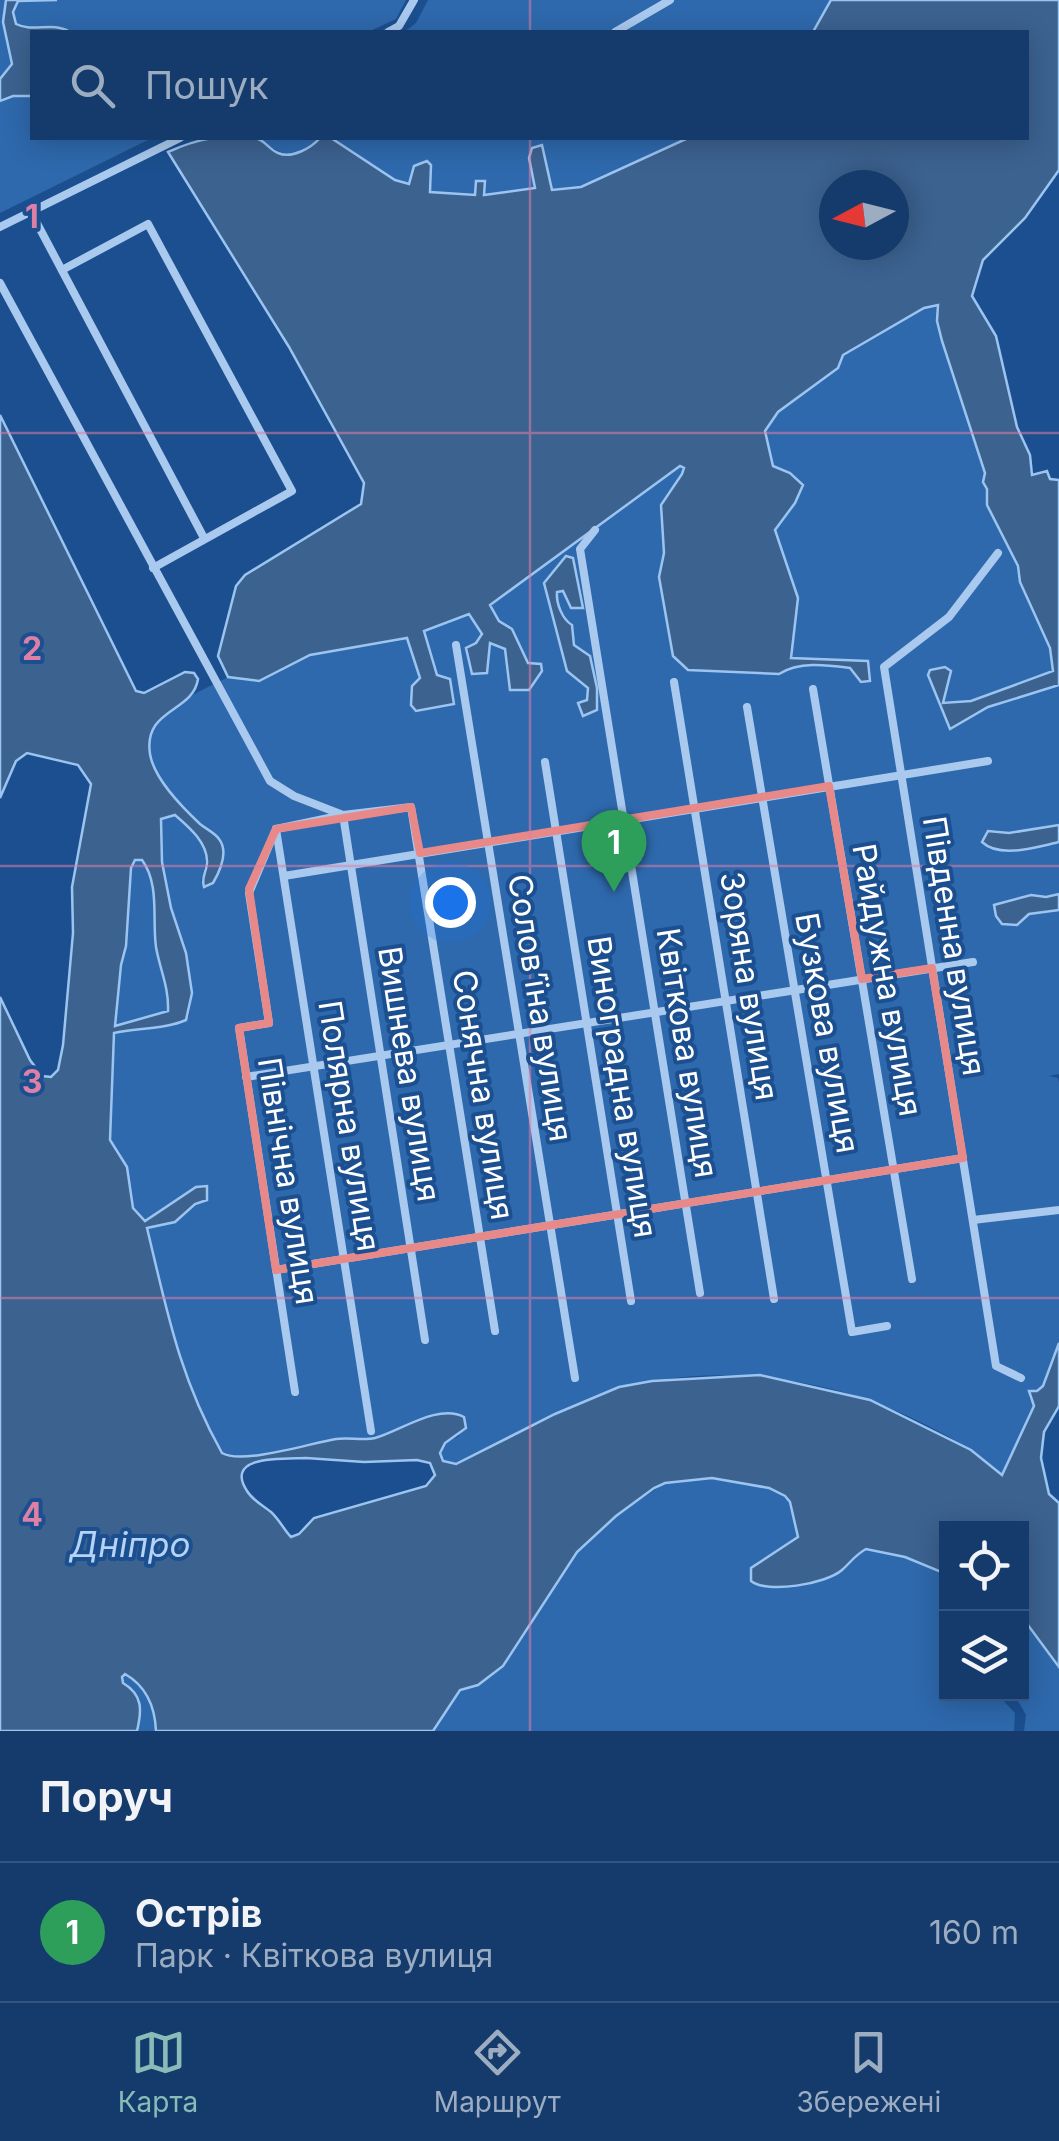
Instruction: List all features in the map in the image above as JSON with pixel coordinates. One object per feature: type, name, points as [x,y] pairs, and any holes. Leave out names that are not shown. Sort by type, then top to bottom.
[{"type":"street","points":[[403,29],[414,0]]},
{"type":"street","points":[[618,30],[670,0]]},
{"type":"street","points":[[0,227],[176,140]]},
{"type":"street","points":[[31,212],[204,538]]},
{"type":"street","points":[[62,270],[148,224],[292,491],[153,568]]},
{"type":"street","points":[[0,283],[270,781],[294,796],[343,815]]},
{"type":"street","name":"Квіткова вулиця","points":[[595,530],[580,549],[700,1293]]},
{"type":"street","name":"Південна вулиця","points":[[998,553],[950,616],[884,668],[996,1366],[1021,1378]]},
{"type":"street","name":"Соловʼїна вулиця","points":[[456,645],[575,1378]]},
{"type":"street","name":"Зоряна вулиця","points":[[674,682],[774,1299]]},
{"type":"street","name":"Райдужна вулиця","points":[[813,689],[912,1279]]},
{"type":"street","name":"Бузкова вулиця","points":[[747,707],[852,1332],[887,1326]]},
{"type":"street","points":[[284,876],[988,761]]},
{"type":"street","name":"Виноградна вулиця","points":[[545,762],[630,1301]]},
{"type":"street","name":"Сонячна вулиця","points":[[343,815],[411,807],[496,1331]]},
{"type":"street","points":[[276,829],[343,815]]},
{"type":"street","name":"Вишнева вулиця","points":[[343,815],[425,1340]]},
{"type":"street","name":"Полярна вулиця","points":[[276,829],[371,1431]]},
{"type":"street","name":"Північна вулиця","points":[[276,829],[248,893],[269,1023],[239,1028],[295,1392]]},
{"type":"street","points":[[246,1077],[972,962]]},
{"type":"street","points":[[276,1270],[962,1158]]},
{"type":"street","points":[[972,1220],[1059,1210]]},
{"type":"highlighted area","points":[[829,786],[862,979],[932,968],[963,1158],[276,1270],[239,1028],[269,1023],[249,889],[276,829],[411,807],[420,853]]},
{"type":"shaded area","points":[[0,0],[406,0],[396,19],[372,30],[30,30],[30,140],[148,140],[0,213]]},
{"type":"shaded area","points":[[428,0],[831,0],[814,30],[407,30],[416,23]]},
{"type":"shaded area","points":[[262,140],[318,140],[297,154],[275,149]]},
{"type":"shaded area","points":[[334,140],[684,140],[581,187],[552,190],[542,146],[535,188],[484,195],[476,181],[475,195],[429,192],[431,165],[409,185]]},
{"type":"shaded area","points":[[939,305],[957,390],[985,473],[987,505],[1018,566],[1020,582],[1050,648],[1053,671],[971,701],[939,704],[950,729],[988,707],[1059,685],[1059,825],[1009,833],[994,830],[1005,852],[1059,842],[1059,894],[1008,901],[1002,924],[1017,925],[1029,914],[1059,910],[1059,1074],[1049,1076],[1058,1078],[1059,1083],[1059,1343],[1043,1386],[1029,1397],[1034,1406],[1003,1476],[947,1436],[866,1399],[793,1381],[717,1375],[643,1383],[608,1393],[456,1464],[443,1461],[440,1453],[445,1443],[459,1436],[447,1413],[371,1439],[339,1439],[308,1448],[240,1458],[226,1456],[187,1380],[166,1316],[146,1222],[133,1208],[127,1167],[110,1140],[114,1027],[126,946],[132,862],[142,860],[151,879],[156,946],[168,985],[171,1025],[189,1016],[192,993],[186,953],[171,908],[162,862],[161,819],[175,815],[202,844],[205,860],[201,881],[210,886],[223,860],[219,840],[179,802],[153,763],[149,749],[156,723],[180,702],[228,677],[259,681],[310,655],[400,641],[489,605],[680,465],[684,468],[682,474],[661,505],[664,553],[659,577],[798,598],[775,530],[795,503],[790,473],[773,467],[765,431],[777,412],[838,368],[843,355],[924,308]]},
{"type":"shaded area","points":[[712,1478],[758,1484],[782,1495],[791,1505],[798,1537],[760,1561],[750,1572],[755,1584],[842,1570],[866,1549],[905,1557],[939,1571],[939,1701],[1004,1701],[1015,1713],[1014,1731],[433,1731],[460,1690],[479,1685],[503,1666],[577,1552],[616,1516],[665,1483]]},
{"type":"shaded area","points":[[1029,1626],[1059,1667],[1059,1731],[1024,1731],[1026,1715],[1018,1701],[1029,1701]]},
{"type":"shaded area","points":[[123,1675],[138,1683],[148,1697],[156,1731],[137,1731],[141,1711],[123,1683]]},
{"type":"water","points":[[6,0],[57,0],[18,1],[13,12],[16,24],[65,30],[30,30],[30,96],[0,101],[0,79],[12,64],[3,22]]},
{"type":"water","points":[[831,0],[1059,0],[1059,170],[1025,218],[983,260],[972,296],[996,336],[1017,427],[1030,455],[1032,475],[1047,471],[1050,479],[1059,480],[1059,685],[988,707],[950,729],[928,675],[930,670],[945,667],[951,671],[943,703],[971,701],[1053,671],[1050,648],[1020,582],[1018,566],[987,505],[985,473],[942,341],[938,305],[924,308],[843,355],[838,368],[778,412],[765,431],[773,466],[790,473],[803,485],[775,530],[798,598],[791,658],[868,661],[870,681],[861,682],[850,668],[823,665],[795,667],[779,674],[688,670],[673,656],[659,577],[664,553],[661,505],[682,474],[684,468],[680,466],[490,605],[499,621],[512,629],[528,663],[541,664],[542,671],[529,690],[510,690],[505,649],[490,643],[487,673],[472,674],[466,648],[482,634],[469,614],[424,631],[437,675],[450,679],[454,704],[416,711],[411,705],[412,686],[420,678],[407,638],[310,655],[259,681],[228,677],[218,656],[236,586],[245,575],[361,504],[364,483],[289,347],[168,152],[205,140],[260,140],[278,153],[289,155],[317,140],[334,140],[395,180],[409,184],[414,166],[427,161],[431,165],[430,192],[475,195],[476,181],[485,181],[484,195],[535,188],[529,158],[532,148],[542,145],[552,190],[581,187],[684,140],[1029,140],[1029,30],[814,30]]},
{"type":"water","name":"Дніпро","points":[[0,415],[136,691],[144,693],[185,672],[194,673],[198,679],[187,699],[154,728],[150,754],[170,792],[219,839],[222,861],[213,883],[204,887],[207,863],[201,842],[175,815],[161,819],[162,862],[171,908],[186,953],[192,993],[186,1020],[114,1033],[110,1140],[127,1167],[133,1208],[145,1221],[196,1187],[207,1186],[207,1200],[195,1204],[175,1222],[147,1228],[185,1370],[222,1453],[245,1456],[336,1439],[370,1439],[443,1413],[464,1417],[466,1428],[445,1443],[440,1453],[443,1461],[456,1464],[619,1387],[652,1381],[760,1375],[870,1400],[971,1450],[1002,1475],[1034,1406],[1029,1391],[1043,1386],[1059,1343],[1059,1406],[1044,1432],[1041,1458],[1049,1494],[1059,1503],[1059,1667],[1029,1626],[1029,1521],[939,1521],[939,1571],[905,1557],[866,1549],[834,1575],[796,1586],[770,1587],[751,1581],[751,1568],[798,1537],[790,1502],[769,1488],[712,1478],[665,1483],[616,1516],[577,1552],[503,1666],[478,1685],[460,1690],[433,1731],[156,1731],[148,1698],[125,1674],[123,1683],[139,1704],[137,1731],[0,1731],[0,997],[30,1060],[42,1076],[51,1077],[58,1070],[63,1045],[73,933],[72,887],[91,784],[78,765],[27,753],[16,761],[0,798]],"holes":[[[135,860],[142,860],[151,880],[156,947],[168,1011],[115,1026],[131,868]],[[272,1459],[417,1460],[430,1463],[435,1475],[426,1486],[314,1518],[291,1537],[274,1515],[249,1494],[242,1479],[243,1470],[250,1465]]]},
{"type":"water","points":[[566,556],[573,558],[583,608],[571,608],[563,591],[557,592],[558,601],[572,625],[574,645],[590,656],[597,688],[597,710],[583,716],[578,703],[587,700],[588,688],[567,671],[544,583]]},
{"type":"water","points":[[1059,825],[1059,842],[1037,847],[1007,851],[982,842],[988,831],[1009,833]]},
{"type":"water","points":[[1059,894],[1059,910],[1029,914],[1017,925],[1002,924],[996,916],[994,905],[1031,895]]},
{"type":"place","name":"Острів","points":[[614,892]]}]
